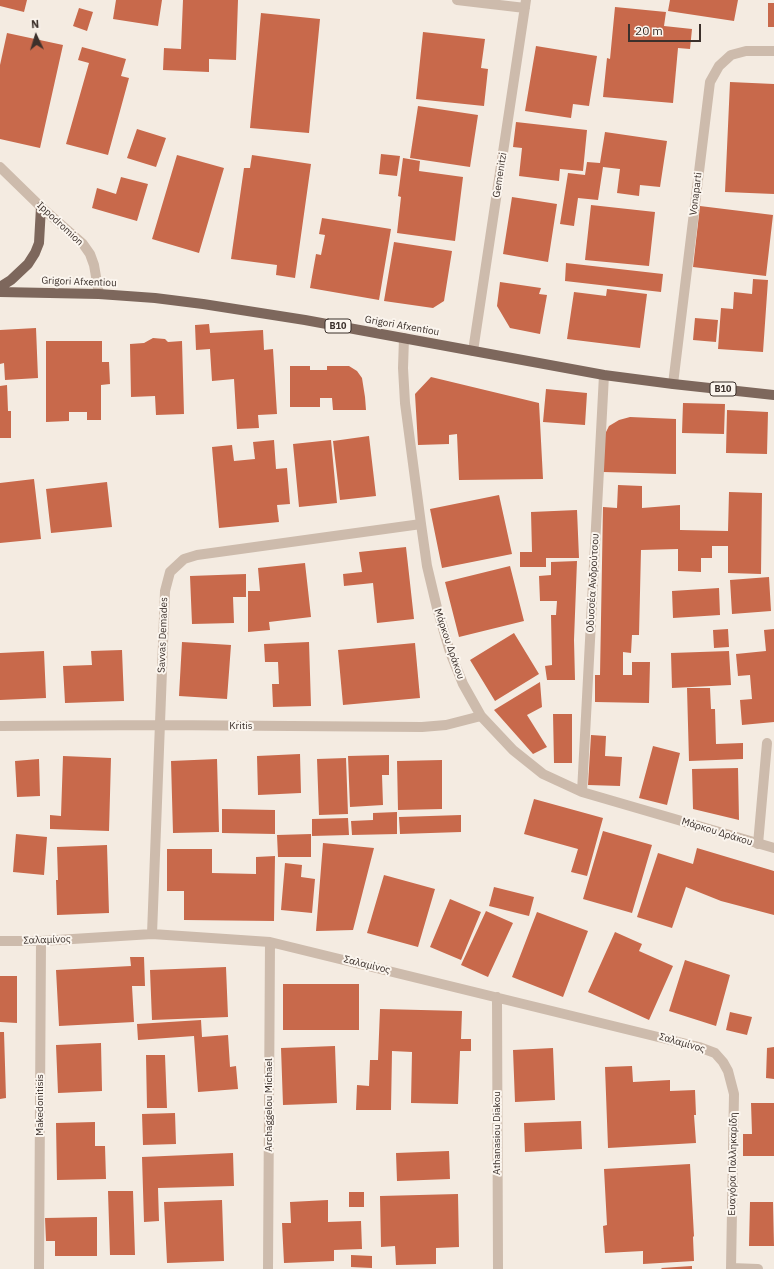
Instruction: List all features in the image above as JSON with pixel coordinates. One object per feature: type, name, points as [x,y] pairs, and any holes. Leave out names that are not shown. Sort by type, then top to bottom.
[{"type":"main road","points":[[0,287],[11,280],[28,264],[35,252],[39,242],[41,229],[41,207]]},
{"type":"main road","name":"Grigori Afxentiou","points":[[0,292],[99,294],[155,298],[203,304],[305,320],[604,375],[774,395]]},
{"type":"street","points":[[457,0],[526,4]]},
{"type":"street","name":"Gemenitzi","points":[[473,351],[526,4]]},
{"type":"street","name":"Vonaparti","points":[[673,384],[710,82],[719,66],[732,55],[746,51],[774,51]]},
{"type":"street","name":"Ippodromion","points":[[0,167],[41,207],[83,244],[90,254],[97,277],[99,294]]},
{"type":"street","name":"Μάρκου Δράκου","points":[[404,338],[403,368],[405,403],[427,566],[450,652],[463,684],[481,716],[513,750],[543,774],[582,792],[774,848]]},
{"type":"street","name":"Οδυσσέα Ανδρούτσου","points":[[582,792],[604,375]]},
{"type":"street","name":"Savvas Demades","points":[[152,934],[165,591],[170,572],[184,559],[198,555],[421,524]]},
{"type":"street","name":"Kritis","points":[[0,726],[160,725],[422,727],[446,725],[481,716]]},
{"type":"street","points":[[758,844],[767,743]]},
{"type":"street","name":"Σαλαμίνος","points":[[0,941],[152,934],[270,942],[699,1047],[715,1053],[723,1062]]},
{"type":"street","name":"Makedonitisis","points":[[39,1269],[41,940]]},
{"type":"street","name":"Archaggelou Michael","points":[[268,1269],[270,942]]},
{"type":"street","name":"Athanasiou Diakou","points":[[496,997],[498,1269]]},
{"type":"street","name":"Ευαγόρα Παλληκαρίδη","points":[[723,1062],[728,1071],[734,1094],[731,1268]]},
{"type":"street","points":[[731,1268],[758,1269]]},
{"type":"building","points":[[0,0],[27,0],[24,12],[0,6]]},
{"type":"building","points":[[116,0],[162,0],[158,26],[113,19]]},
{"type":"building","points":[[183,0],[238,0],[236,60],[209,59],[209,72],[163,70],[164,48],[181,49]]},
{"type":"building","points":[[670,0],[738,0],[734,21],[668,11]]},
{"type":"building","points":[[768,3],[774,3],[774,27],[768,27]]},
{"type":"building","points":[[615,7],[666,12],[664,26],[692,29],[690,49],[678,48],[673,103],[603,97],[607,58],[610,59]]},
{"type":"building","points":[[79,8],[93,12],[87,31],[73,26]]},
{"type":"building","points":[[261,13],[320,19],[309,133],[250,128]]},
{"type":"building","points":[[423,32],[485,39],[481,68],[488,69],[484,106],[416,99]]},
{"type":"building","points":[[7,33],[63,45],[40,148],[0,139],[0,65]]},
{"type":"building","points":[[536,46],[597,56],[589,106],[573,104],[571,118],[525,111]]},
{"type":"building","points":[[82,47],[126,59],[121,76],[129,78],[108,155],[66,144],[89,63],[78,60]]},
{"type":"building","points":[[730,82],[774,84],[774,194],[725,192]]},
{"type":"building","points":[[418,106],[478,115],[470,167],[410,158]]},
{"type":"building","points":[[516,122],[587,130],[583,171],[560,169],[559,181],[519,176],[522,148],[513,147]]},
{"type":"building","points":[[137,129],[166,138],[156,167],[127,158]]},
{"type":"building","points":[[605,132],[667,141],[660,187],[640,185],[639,196],[617,193],[620,169],[603,167],[598,200],[578,198],[574,226],[560,224],[568,173],[585,175],[587,162],[600,163]]},
{"type":"building","points":[[381,154],[400,156],[397,176],[379,174]]},
{"type":"building","points":[[177,155],[224,168],[199,253],[152,239]]},
{"type":"building","points":[[252,155],[311,164],[295,278],[276,275],[277,265],[231,259],[244,168],[250,168]]},
{"type":"building","points":[[403,158],[420,161],[419,171],[463,177],[455,241],[397,233],[401,197],[398,196]]},
{"type":"building","points":[[121,177],[148,184],[137,221],[92,208],[97,188],[116,194]]},
{"type":"building","points":[[512,197],[557,204],[548,262],[503,254]]},
{"type":"building","points":[[591,205],[655,212],[649,266],[585,260]]},
{"type":"building","points":[[700,206],[773,215],[766,276],[693,267]]},
{"type":"building","points":[[322,218],[391,229],[379,300],[310,288],[316,254],[321,255],[325,235],[319,234]]},
{"type":"building","points":[[394,242],[452,251],[444,301],[433,308],[384,301]]},
{"type":"building","points":[[566,263],[663,274],[661,292],[565,281]]},
{"type":"building","points":[[753,279],[768,280],[763,352],[718,349],[721,308],[733,309],[734,292],[752,294]]},
{"type":"building","points":[[500,282],[541,288],[539,294],[547,295],[540,334],[510,328],[497,306]]},
{"type":"building","points":[[607,289],[647,294],[640,348],[567,339],[574,292],[606,296]]},
{"type":"building","points":[[695,318],[718,320],[716,342],[693,340]]},
{"type":"building","points":[[209,324],[210,333],[263,330],[264,350],[273,349],[277,414],[258,415],[259,428],[237,429],[234,379],[212,381],[210,349],[196,350],[195,325]]},
{"type":"building","points":[[36,328],[38,378],[5,380],[4,363],[0,364],[0,330]]},
{"type":"building","points":[[153,338],[165,339],[168,342],[182,341],[184,414],[156,415],[155,396],[131,397],[130,344],[144,343]]},
{"type":"building","points":[[46,341],[102,341],[102,362],[109,362],[110,384],[101,385],[101,420],[87,420],[87,412],[69,412],[69,421],[46,422]]},
{"type":"building","points":[[290,366],[310,366],[310,370],[327,370],[327,366],[349,366],[357,371],[362,378],[366,410],[333,410],[332,398],[320,398],[320,407],[290,407]]},
{"type":"building","points":[[431,377],[539,403],[543,479],[459,480],[457,434],[449,435],[449,444],[418,445],[415,394]]},
{"type":"building","points":[[7,385],[8,411],[11,411],[11,438],[0,438],[0,386]]},
{"type":"building","points":[[546,389],[587,393],[585,425],[543,422]]},
{"type":"building","points":[[683,403],[725,404],[724,434],[682,433]]},
{"type":"building","points":[[727,410],[768,412],[767,454],[726,453]]},
{"type":"building","points":[[630,417],[676,419],[676,474],[603,472],[604,436],[609,426],[619,420]]},
{"type":"building","points":[[369,436],[376,496],[340,500],[333,441]]},
{"type":"building","points":[[274,440],[276,469],[287,468],[290,504],[277,505],[279,522],[219,528],[212,447],[232,445],[234,461],[255,459],[253,442]]},
{"type":"building","points":[[331,440],[337,503],[299,507],[293,444]]},
{"type":"building","points":[[34,479],[41,539],[0,543],[0,483]]},
{"type":"building","points":[[107,482],[112,527],[51,533],[46,489]]},
{"type":"building","points":[[618,485],[642,486],[642,508],[680,505],[680,530],[728,531],[729,492],[762,493],[761,574],[728,573],[728,546],[712,546],[712,558],[701,558],[701,572],[678,571],[678,549],[641,550],[639,635],[632,635],[631,653],[623,652],[623,675],[632,675],[632,662],[650,662],[649,703],[595,702],[595,675],[600,675],[603,507],[617,508]]},
{"type":"building","points":[[499,495],[512,554],[442,568],[430,509]]},
{"type":"building","points":[[577,510],[579,558],[546,558],[546,567],[520,567],[520,552],[532,552],[531,512]]},
{"type":"building","points":[[406,547],[414,619],[377,623],[373,583],[344,586],[343,574],[362,572],[359,552]]},
{"type":"building","points":[[577,561],[574,640],[575,680],[547,680],[545,666],[552,665],[551,615],[556,615],[557,601],[540,601],[539,576],[551,575],[551,562]]},
{"type":"building","points":[[305,563],[311,617],[269,622],[270,630],[248,632],[248,591],[260,591],[258,568]]},
{"type":"building","points":[[510,566],[524,621],[459,637],[445,582]]},
{"type":"building","points":[[246,574],[246,597],[233,597],[234,623],[192,624],[190,576]]},
{"type":"building","points":[[769,577],[771,611],[732,614],[730,580]]},
{"type":"building","points":[[719,588],[720,615],[673,618],[672,591]]},
{"type":"building","points":[[728,629],[729,647],[714,648],[713,630]]},
{"type":"building","points":[[774,629],[774,722],[742,725],[740,700],[752,699],[750,675],[738,676],[736,654],[766,651],[764,630]]},
{"type":"building","points":[[514,633],[539,674],[495,701],[470,660]]},
{"type":"building","points":[[182,642],[231,645],[227,699],[179,696]]},
{"type":"building","points":[[309,642],[311,706],[273,707],[272,684],[279,684],[278,662],[265,662],[264,644]]},
{"type":"building","points":[[415,643],[420,698],[343,705],[338,650]]},
{"type":"building","points":[[122,650],[124,701],[65,703],[63,666],[92,665],[91,651]]},
{"type":"building","points":[[44,651],[46,698],[0,700],[0,653]]},
{"type":"building","points":[[729,651],[731,685],[672,688],[671,653]]},
{"type":"building","points":[[540,682],[542,707],[527,715],[547,747],[533,754],[494,710]]},
{"type":"building","points":[[687,688],[710,688],[711,709],[715,709],[716,744],[743,743],[743,759],[689,761]]},
{"type":"building","points":[[553,714],[572,714],[572,763],[554,763]]},
{"type":"building","points":[[591,735],[606,736],[605,756],[622,757],[620,786],[588,785]]},
{"type":"building","points":[[653,746],[680,753],[667,805],[639,798]]},
{"type":"building","points":[[300,754],[301,793],[258,795],[257,756]]},
{"type":"building","points":[[389,755],[389,775],[382,775],[383,805],[350,807],[348,756]]},
{"type":"building","points":[[63,756],[111,758],[109,831],[50,829],[50,815],[61,816]]},
{"type":"building","points":[[346,758],[348,814],[319,815],[317,759]]},
{"type":"building","points":[[39,759],[40,796],[17,797],[15,761]]},
{"type":"building","points":[[217,759],[219,832],[173,833],[171,761]]},
{"type":"building","points":[[442,760],[442,809],[398,810],[397,761]]},
{"type":"building","points":[[738,768],[739,820],[693,809],[692,769]]},
{"type":"building","points":[[534,799],[603,818],[587,876],[571,872],[578,849],[524,834]]},
{"type":"building","points":[[222,809],[275,810],[275,834],[222,833]]},
{"type":"building","points":[[397,812],[397,834],[352,835],[351,821],[373,820],[373,813]]},
{"type":"building","points":[[461,815],[461,832],[400,834],[399,817]]},
{"type":"building","points":[[348,818],[349,835],[312,836],[312,819]]},
{"type":"building","points":[[603,831],[652,845],[632,913],[583,899]]},
{"type":"building","points":[[16,834],[47,837],[44,875],[13,872]]},
{"type":"building","points":[[311,834],[311,857],[278,857],[277,835]]},
{"type":"building","points":[[323,843],[374,848],[353,930],[316,931]]},
{"type":"building","points":[[107,845],[109,913],[57,915],[57,847]]},
{"type":"building","points":[[697,848],[774,871],[774,915],[721,901],[686,887],[672,928],[637,917],[658,853],[693,864]]},
{"type":"building","points":[[167,849],[212,849],[212,873],[256,874],[256,857],[275,856],[274,921],[184,920],[184,891],[167,891]]},
{"type":"building","points":[[285,863],[302,865],[301,877],[315,879],[312,913],[281,910]]},
{"type":"building","points":[[384,875],[435,889],[418,947],[367,933]]},
{"type":"building","points":[[494,887],[534,897],[529,916],[489,906]]},
{"type":"building","points":[[450,899],[481,912],[461,960],[430,947]]},
{"type":"building","points":[[486,911],[513,923],[488,977],[461,965]]},
{"type":"building","points":[[537,912],[588,931],[563,997],[512,977]]},
{"type":"building","points":[[615,932],[642,944],[639,951],[673,966],[649,1020],[588,992]]},
{"type":"building","points":[[130,957],[144,957],[145,986],[132,986],[134,1022],[59,1026],[56,970],[131,966]]},
{"type":"building","points":[[685,960],[730,975],[716,1026],[669,1011]]},
{"type":"building","points":[[226,967],[228,1017],[152,1020],[150,970]]},
{"type":"building","points":[[0,976],[17,976],[17,1023],[0,1022]]},
{"type":"building","points":[[283,984],[359,984],[359,1030],[283,1030]]},
{"type":"building","points":[[380,1009],[462,1011],[461,1039],[471,1039],[471,1051],[460,1051],[458,1104],[411,1103],[412,1052],[392,1051],[391,1110],[356,1110],[357,1085],[369,1086],[370,1060],[378,1060]]},
{"type":"building","points":[[730,1012],[752,1017],[747,1035],[726,1030]]},
{"type":"building","points":[[201,1020],[202,1037],[228,1035],[230,1067],[236,1066],[238,1089],[198,1092],[194,1036],[138,1040],[137,1024]]},
{"type":"building","points":[[0,1032],[4,1032],[6,1098],[0,1099]]},
{"type":"building","points":[[101,1043],[102,1091],[58,1093],[56,1045]]},
{"type":"building","points":[[335,1046],[337,1103],[283,1105],[281,1048]]},
{"type":"building","points":[[774,1047],[774,1079],[766,1078],[767,1048]]},
{"type":"building","points":[[553,1048],[555,1100],[515,1102],[513,1050]]},
{"type":"building","points":[[146,1055],[165,1055],[167,1108],[147,1108]]},
{"type":"building","points":[[632,1066],[633,1082],[670,1080],[670,1091],[695,1090],[696,1115],[694,1115],[696,1143],[608,1148],[605,1067]]},
{"type":"building","points":[[751,1103],[774,1103],[774,1156],[743,1156],[743,1134],[752,1134]]},
{"type":"building","points":[[175,1113],[176,1144],[143,1145],[142,1114]]},
{"type":"building","points":[[581,1121],[582,1149],[525,1152],[524,1123]]},
{"type":"building","points":[[95,1122],[95,1146],[105,1146],[106,1179],[57,1180],[56,1123]]},
{"type":"building","points":[[449,1151],[450,1179],[397,1181],[396,1153]]},
{"type":"building","points":[[233,1153],[234,1186],[158,1188],[159,1221],[144,1222],[142,1157]]},
{"type":"building","points":[[690,1164],[694,1261],[643,1264],[643,1251],[605,1253],[603,1226],[607,1225],[604,1169]]},
{"type":"building","points":[[108,1191],[133,1191],[135,1255],[110,1255]]},
{"type":"building","points":[[349,1192],[364,1192],[364,1207],[349,1207]]},
{"type":"building","points":[[458,1194],[459,1247],[436,1248],[436,1264],[396,1265],[395,1246],[381,1247],[380,1196]]},
{"type":"building","points":[[222,1200],[224,1261],[167,1263],[164,1202]]},
{"type":"building","points":[[328,1200],[328,1222],[361,1221],[362,1249],[334,1250],[334,1261],[284,1263],[282,1223],[291,1223],[290,1202]]},
{"type":"building","points":[[750,1202],[773,1202],[774,1246],[749,1246]]},
{"type":"building","points":[[97,1217],[97,1256],[55,1256],[55,1241],[46,1241],[45,1218]]},
{"type":"building","points":[[351,1255],[372,1256],[372,1268],[351,1267]]},
{"type":"building","points":[[692,1266],[692,1269],[661,1268]]}]
